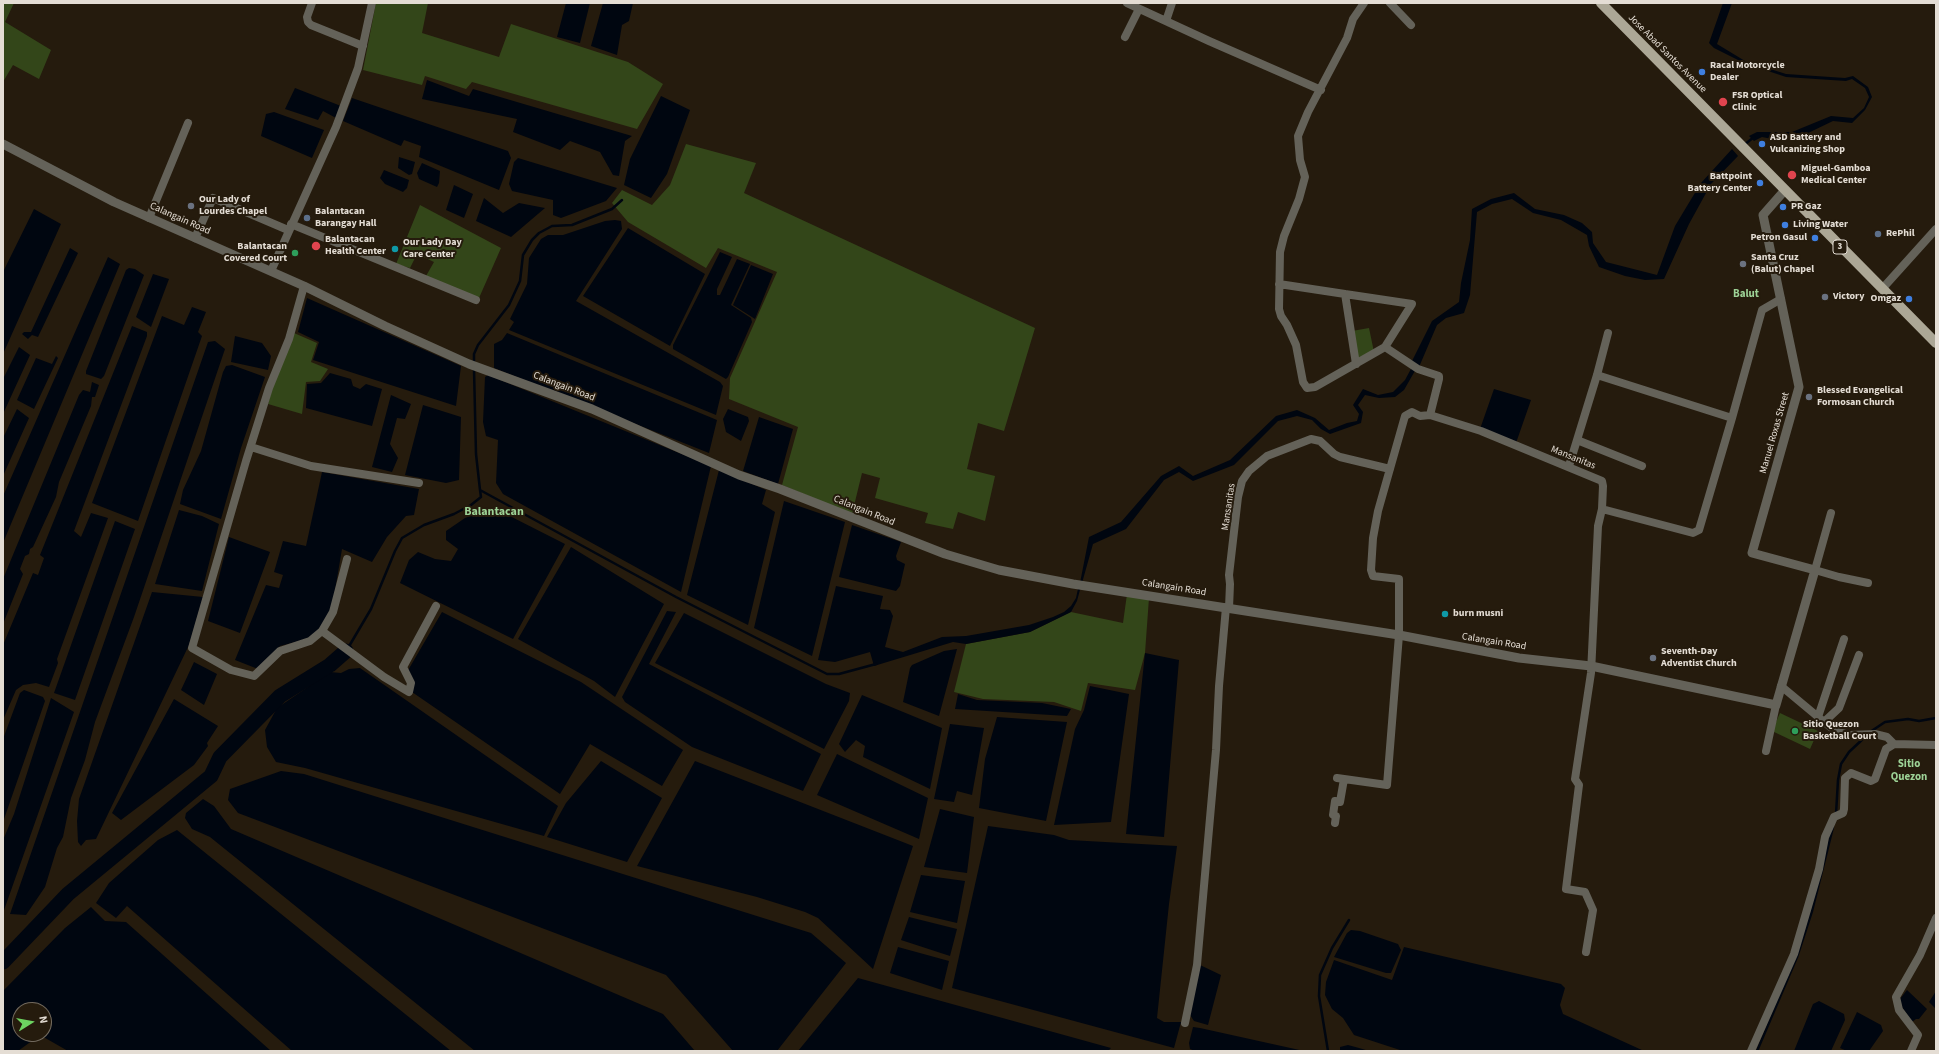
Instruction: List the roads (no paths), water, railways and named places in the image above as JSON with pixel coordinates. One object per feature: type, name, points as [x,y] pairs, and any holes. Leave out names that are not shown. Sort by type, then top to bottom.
[{"type":"main road","name":"Jose Abad Santos Avenue","points":[[1601,3],[1936,343]]},
{"type":"street","points":[[312,3],[307,17],[311,26],[363,46]]},
{"type":"street","points":[[271,271],[289,227],[336,127],[358,68],[372,3]]},
{"type":"street","points":[[1130,3],[1139,9],[1321,90]]},
{"type":"street","points":[[1166,21],[1172,3]]},
{"type":"street","points":[[1279,284],[1412,304],[1385,347],[1314,387],[1307,388],[1303,382],[1296,346],[1279,309],[1279,284],[1280,252],[1284,236],[1299,199],[1305,177],[1300,160],[1298,136],[1308,112],[1321,90],[1347,38],[1353,19],[1364,3]]},
{"type":"street","points":[[1390,3],[1411,25]]},
{"type":"street","points":[[1125,37],[1139,9]]},
{"type":"street","points":[[149,218],[188,123]]},
{"type":"street","name":"Calangain Road","points":[[3,144],[114,202],[304,286],[385,326],[469,364],[592,409],[739,475],[780,489],[945,554],[999,570],[1078,585],[1399,635],[1519,658],[1591,666],[1776,705]]},
{"type":"street","name":"Manuel Roxas Street","points":[[1785,190],[1763,215],[1799,387],[1752,553],[1815,570]]},
{"type":"street","points":[[195,238],[213,198],[476,300]]},
{"type":"street","points":[[1882,289],[1936,229]]},
{"type":"street","points":[[304,286],[289,339],[269,388],[250,447],[192,648],[231,670],[254,676],[280,651],[310,641],[322,630],[333,612],[347,559]]},
{"type":"street","points":[[1345,294],[1356,364]]},
{"type":"street","points":[[1602,509],[1693,533],[1699,530],[1762,310],[1781,299]]},
{"type":"street","points":[[1568,466],[1597,374],[1608,333]]},
{"type":"street","points":[[1385,347],[1418,369],[1439,376],[1430,415]]},
{"type":"street","points":[[1597,374],[1732,418]]},
{"type":"street","name":"Mansanitas","points":[[1399,635],[1398,579],[1373,576],[1371,570],[1378,511],[1405,416],[1412,412],[1420,416],[1430,415],[1481,431],[1602,480],[1602,509],[1598,526],[1591,666],[1575,779],[1579,786],[1566,888],[1586,892],[1593,910],[1586,952]]},
{"type":"street","name":"Mansanitas","points":[[1185,1023],[1197,965],[1216,750],[1219,686],[1230,584],[1229,575],[1238,497],[1242,481],[1249,471],[1267,456],[1310,439],[1320,441],[1334,454],[1340,457],[1390,469]]},
{"type":"street","points":[[1577,440],[1642,466]]},
{"type":"street","points":[[250,447],[310,466],[420,483]]},
{"type":"street","points":[[1766,751],[1781,686],[1831,512]]},
{"type":"street","points":[[1815,570],[1839,578],[1868,583]]},
{"type":"street","points":[[322,630],[409,692],[411,683],[403,667],[436,606]]},
{"type":"street","points":[[1335,823],[1336,816],[1333,816],[1335,801],[1340,802],[1340,778],[1387,785],[1399,635]]},
{"type":"street","points":[[1821,720],[1844,639]]},
{"type":"street","points":[[1821,720],[1839,708],[1859,655]]},
{"type":"street","points":[[1781,686],[1835,731],[1842,734],[1875,734],[1887,737],[1894,744]]},
{"type":"street","points":[[1751,1051],[1794,954],[1819,870],[1825,837],[1834,817],[1842,813],[1845,778],[1851,774],[1871,781],[1875,779],[1886,749],[1894,744],[1936,745]]},
{"type":"street","points":[[1911,1051],[1918,1035],[1899,1010],[1896,998],[1920,955],[1936,918]]},
{"type":"waterway","points":[[1744,145],[1754,137]]},
{"type":"waterway","points":[[474,364],[474,354],[478,345],[509,305],[520,281],[523,255],[532,240],[539,233],[552,226],[572,225],[612,209],[622,200]]},
{"type":"waterway","points":[[474,369],[476,454],[480,490]]},
{"type":"waterway","points":[[348,648],[371,609],[395,551],[402,538],[424,525],[454,514],[471,505],[481,497],[480,490],[676,597],[827,674],[839,674],[876,664]]},
{"type":"waterway","points":[[3,962],[68,894],[211,776],[220,757],[280,696],[330,665],[346,651]]},
{"type":"waterway","points":[[1870,732],[1885,722],[1908,719],[1919,721],[1936,718]]},
{"type":"waterway","points":[[1836,814],[1838,780],[1841,764],[1849,752],[1865,737]]},
{"type":"waterway","points":[[1757,1051],[1797,957],[1812,911],[1833,827]]},
{"type":"waterway","points":[[1328,1051],[1319,996],[1320,975],[1332,948],[1349,920]]},
{"type":"place","name":"Racal Motorcycle Dealer","points":[[1702,72]]},
{"type":"place","name":"FSR Optical Clinic","points":[[1723,102]]},
{"type":"place","name":"ASD Battery and Vulcanizing Shop","points":[[1762,144]]},
{"type":"place","name":"Miguel-Gamboa Medical Center","points":[[1792,175]]},
{"type":"place","name":"Battpoint Battery Center","points":[[1760,183]]},
{"type":"place","name":"Our Lady of Lourdes Chapel","points":[[191,206]]},
{"type":"place","name":"PR Gaz","points":[[1783,207]]},
{"type":"place","name":"Balantacan Barangay Hall","points":[[307,218]]},
{"type":"place","name":"Living Water","points":[[1785,225]]},
{"type":"place","name":"RePhil","points":[[1878,234]]},
{"type":"place","name":"Petron Gasul","points":[[1815,238]]},
{"type":"place","name":"Balantacan Health Center","points":[[316,246]]},
{"type":"place","name":"Our Lady Day Care Center","points":[[395,249]]},
{"type":"place","name":"Balantacan Covered Court","points":[[295,253]]},
{"type":"place","name":"Santa Cruz (Balut) Chapel","points":[[1743,264]]},
{"type":"place","name":"Victory","points":[[1825,297]]},
{"type":"place","name":"Omgaz","points":[[1909,299]]},
{"type":"place","name":"Blessed Evangelical Formosan Church","points":[[1809,397]]},
{"type":"place","name":"burn musni","points":[[1445,614]]},
{"type":"place","name":"Seventh-Day Adventist Church","points":[[1653,658]]},
{"type":"place","name":"Sitio Quezon Basketball Court","points":[[1795,731]]},
{"type":"district","name":"Balut","points":[[1746,295]]},
{"type":"district","name":"Balantacan","points":[[494,512]]},
{"type":"district","name":"Sitio Quezon","points":[[1909,771]]}]
